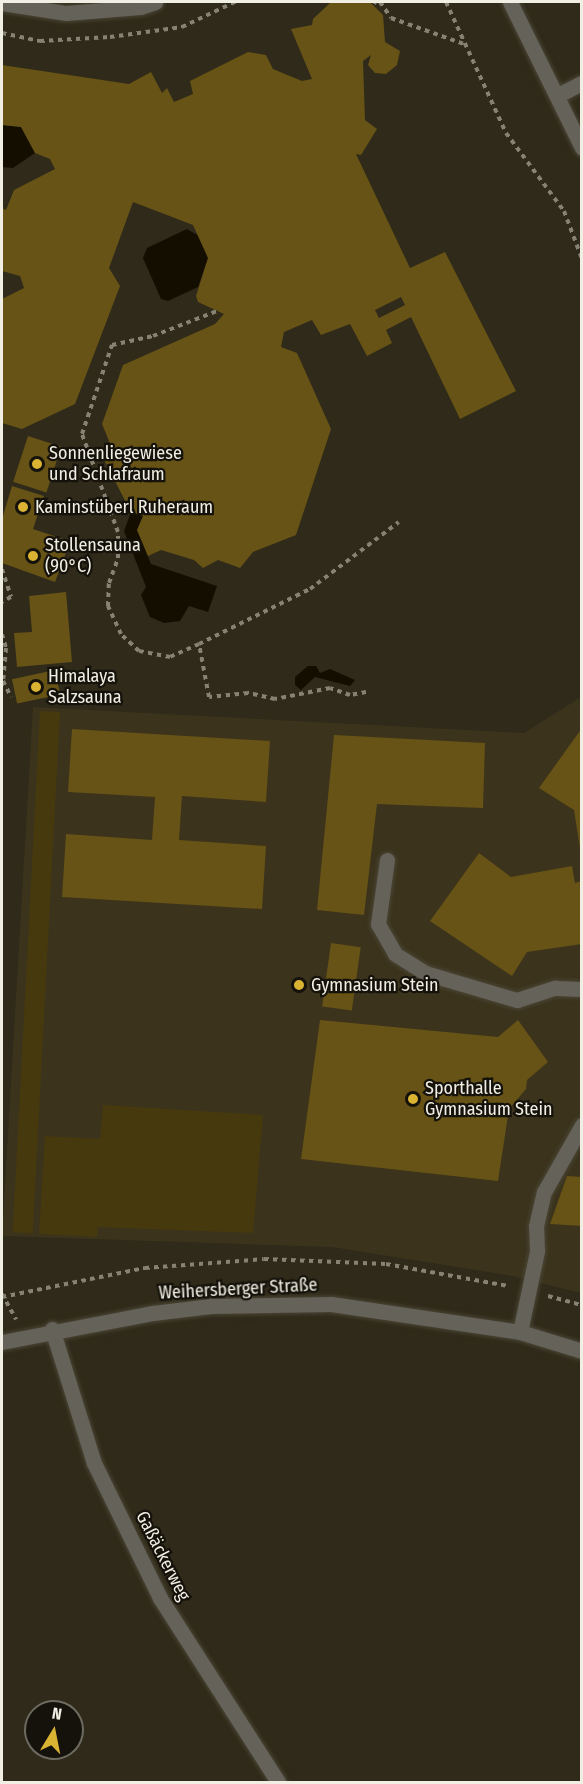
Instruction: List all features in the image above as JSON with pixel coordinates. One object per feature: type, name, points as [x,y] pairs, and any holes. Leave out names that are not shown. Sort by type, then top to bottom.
[{"type":"street","points":[[2,3],[66,13],[140,7],[154,2]]},
{"type":"street","points":[[510,2],[558,95],[582,148]]},
{"type":"street","points":[[558,95],[582,83]]},
{"type":"street","points":[[387,860],[378,924],[395,954],[425,973],[517,1000],[555,988],[582,990]]},
{"type":"street","points":[[520,1332],[529,1291],[544,1192],[582,1125]]},
{"type":"street","name":"Weihersberger Straße","points":[[2,1342],[52,1329],[153,1312],[271,1303],[331,1304],[520,1332],[582,1351]]},
{"type":"street","name":"Gaßäckerweg","points":[[52,1329],[94,1463],[160,1598],[278,1782]]},
{"type":"path","points":[[380,2],[391,18],[464,44]]},
{"type":"path","points":[[446,2],[506,133],[564,211],[582,259]]},
{"type":"path","points":[[217,311],[153,336],[112,345],[82,434],[118,532],[118,558],[109,584],[108,606],[121,634],[139,651],[170,657],[310,589],[399,522]]},
{"type":"path","points":[[2,569],[10,597],[2,602]]},
{"type":"path","points":[[2,634],[6,648],[2,682],[11,697]]},
{"type":"path","points":[[198,644],[209,697],[248,693],[274,699],[309,695],[330,688],[350,695],[366,692]]},
{"type":"path","points":[[24,1336],[2,1296],[145,1268],[210,1260],[313,1258],[386,1264],[529,1291],[582,1305]]},
{"type":"shaded area","points":[[2,125],[21,127],[35,153],[13,168],[2,167]]},
{"type":"shaded area","points":[[187,229],[199,236],[208,258],[198,287],[168,301],[161,299],[143,258],[147,248]]},
{"type":"shaded area","points":[[131,512],[143,516],[137,530],[151,564],[217,586],[208,612],[189,606],[180,621],[164,623],[150,617],[141,595],[146,587],[124,531]]},
{"type":"shaded area","points":[[308,666],[316,666],[320,673],[330,669],[355,680],[350,686],[315,677],[301,690],[295,685],[295,677]]},
{"type":"shaded area","name":"Gymnasium Stein","points":[[581,697],[581,1293],[513,1276],[332,1247],[2,1236],[33,707],[524,733]]},
{"type":"shaded area","points":[[40,711],[60,712],[33,1233],[13,1232]]},
{"type":"shaded area","points":[[103,1105],[263,1115],[253,1233],[98,1227],[97,1237],[39,1234],[45,1136],[100,1139]]},
{"type":"building","points":[[331,2],[370,2],[383,15],[385,42],[400,51],[397,65],[386,74],[375,73],[368,65],[371,55],[363,61],[365,120],[377,129],[361,155],[356,154],[410,268],[445,252],[516,391],[460,419],[411,317],[386,330],[392,343],[367,356],[350,324],[321,335],[312,320],[284,332],[281,347],[297,353],[331,429],[296,535],[253,552],[240,568],[218,560],[203,568],[194,560],[161,550],[148,556],[137,530],[143,516],[131,512],[103,458],[109,441],[102,424],[123,365],[215,324],[224,314],[198,302],[196,296],[208,258],[193,225],[133,202],[109,268],[120,286],[75,404],[22,429],[2,423],[2,299],[24,288],[20,276],[2,271],[2,208],[6,210],[14,190],[55,169],[50,159],[35,153],[21,127],[2,125],[2,65],[129,84],[151,72],[162,93],[167,88],[174,102],[193,94],[190,81],[248,52],[266,55],[273,69],[302,81],[312,79],[291,29],[312,25],[313,19]],"holes":[[[401,297],[405,305],[379,318],[375,310]]]},
{"type":"building","name":"Sonnenliegewiese und Schlafraum","points":[[28,436],[61,447],[46,492],[13,482]]},
{"type":"building","name":"Stollensauna (90°C)","points":[[12,486],[44,496],[33,529],[63,539],[60,547],[67,550],[55,582],[2,563],[2,519]]},
{"type":"building","points":[[66,592],[72,662],[17,667],[14,633],[32,632],[29,596]]},
{"type":"building","name":"Himalaya Salzsauna","points":[[55,670],[60,694],[17,704],[12,679]]},
{"type":"building","points":[[582,728],[582,848],[580,848],[574,810],[539,788]]},
{"type":"building","points":[[72,729],[270,741],[266,802],[182,796],[179,840],[266,846],[262,909],[62,897],[66,834],[152,840],[155,797],[68,792]]},
{"type":"building","points":[[334,735],[485,743],[483,808],[377,804],[364,915],[317,910]]},
{"type":"building","name":"Gymnasium Stein","points":[[479,853],[511,877],[572,866],[575,883],[582,881],[582,944],[527,952],[512,976],[430,921]]},
{"type":"building","points":[[331,943],[361,947],[352,1011],[322,1006]]},
{"type":"building","name":"Sporthalle Gymnasium Stein","points":[[320,1020],[498,1037],[518,1020],[548,1062],[527,1080],[526,1089],[509,1109],[498,1181],[301,1159]]},
{"type":"building","points":[[567,1176],[582,1177],[582,1226],[550,1224]]},
{"type":"place","name":"Sonnenliegewiese und Schlafraum","points":[[37,464]]},
{"type":"place","name":"Kaminstüberl Ruheraum","points":[[23,507]]},
{"type":"place","name":"Stollensauna (90°C)","points":[[33,556]]},
{"type":"place","name":"Himalaya Salzsauna","points":[[36,687]]},
{"type":"place","name":"Gymnasium Stein","points":[[299,985]]},
{"type":"place","name":"Sporthalle Gymnasium Stein","points":[[413,1099]]}]
